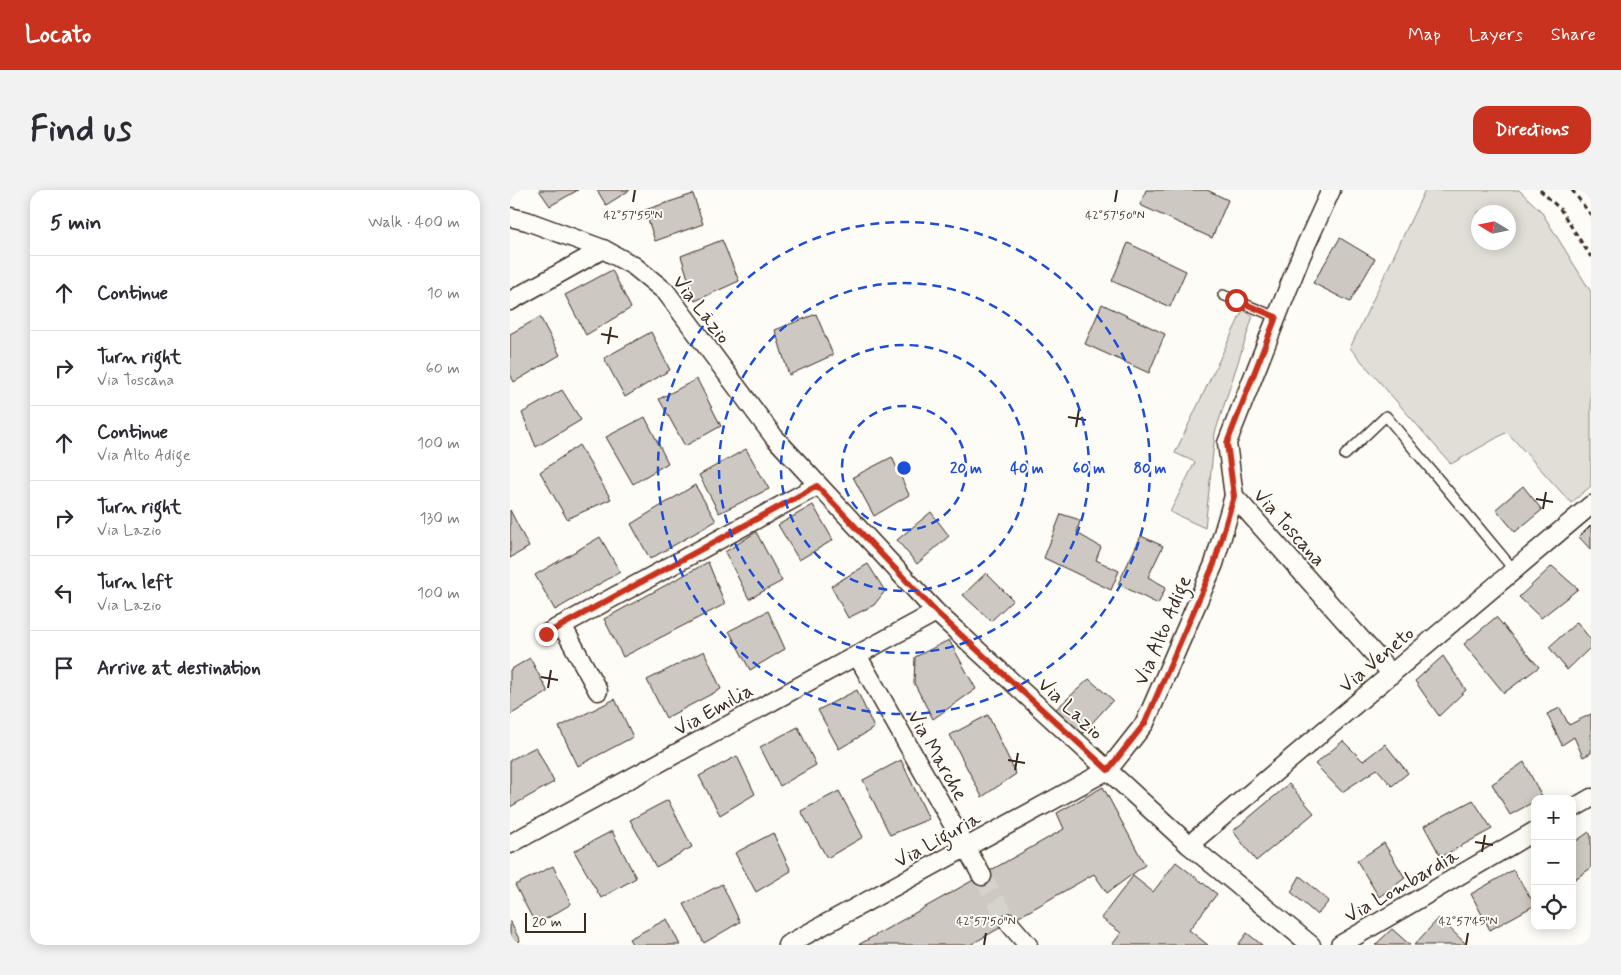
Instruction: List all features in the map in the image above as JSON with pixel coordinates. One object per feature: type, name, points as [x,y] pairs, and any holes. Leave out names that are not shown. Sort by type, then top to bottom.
[{"type":"street","name":"Via Toscana","points":[[1331,190],[1301,256],[1227,443],[1234,496],[1392,674]]},
{"type":"street","name":"Via Lazio","points":[[510,217],[527,221],[603,249],[634,266],[666,292],[774,437],[817,486],[936,612],[1189,845],[1311,945]]},
{"type":"street","points":[[510,302],[603,249]]},
{"type":"street","points":[[546,634],[817,486]]},
{"type":"street","name":"Via Alto Adige","points":[[1108,770],[1145,723],[1214,564],[1234,496]]},
{"type":"street","name":"Via Veneto","points":[[1189,845],[1591,505]]},
{"type":"street","name":"Via Emilia","points":[[510,844],[936,612]]},
{"type":"street","points":[[562,626],[598,691]]},
{"type":"street","name":"Via Marche","points":[[857,655],[982,876]]},
{"type":"street","name":"Via Liguria","points":[[787,945],[1108,770]]},
{"type":"street","points":[[1576,807],[1591,798]]},
{"type":"street","name":"Via Lombardia","points":[[1340,945],[1531,833]]},
{"type":"street","points":[[1009,923],[1028,945]]},
{"type":"lane","points":[[1223,295],[1276,317]]},
{"type":"lane","points":[[1345,455],[1386,416],[1514,570]]},
{"type":"path","points":[[1540,190],[1560,208],[1591,257]]},
{"type":"path","points":[[1572,190],[1591,215]]},
{"type":"shaded area","points":[[1425,190],[1519,190],[1541,211],[1591,292],[1591,486],[1571,503],[1507,432],[1451,464],[1350,348]]},
{"type":"shaded area","points":[[1243,310],[1253,316],[1215,433],[1205,528],[1170,512],[1195,462],[1175,453]]},
{"type":"building","points":[[539,190],[578,190],[550,206]]},
{"type":"building","points":[[597,190],[630,190],[606,205]]},
{"type":"building","points":[[1146,190],[1207,190],[1228,200],[1212,238],[1140,205]]},
{"type":"building","points":[[693,194],[703,224],[655,241],[645,210]]},
{"type":"building","points":[[1340,238],[1375,259],[1350,302],[1313,283]]},
{"type":"building","points":[[722,240],[739,281],[695,301],[681,256]]},
{"type":"building","points":[[1128,243],[1186,271],[1170,307],[1112,281]]},
{"type":"building","points":[[612,270],[631,308],[586,335],[565,295]]},
{"type":"building","points":[[1102,304],[1165,334],[1149,373],[1085,344]]},
{"type":"building","points":[[816,314],[833,355],[789,375],[775,330]]},
{"type":"building","points":[[540,317],[560,355],[514,382],[510,374],[510,334]]},
{"type":"building","points":[[651,332],[670,370],[625,397],[604,358]]},
{"type":"building","points":[[697,379],[721,426],[685,446],[659,399]]},
{"type":"building","points":[[562,390],[581,420],[536,447],[522,413]]},
{"type":"building","points":[[645,417],[668,463],[633,484],[606,437]]},
{"type":"building","points":[[579,445],[611,499],[567,519],[540,472]]},
{"type":"building","points":[[746,449],[769,489],[719,513],[699,475]]},
{"type":"building","points":[[892,457],[909,495],[874,516],[853,477]]},
{"type":"building","points":[[695,485],[716,521],[650,559],[631,524]]},
{"type":"building","points":[[1523,486],[1542,510],[1515,532],[1496,509]]},
{"type":"building","points":[[813,505],[833,540],[799,560],[778,525]]},
{"type":"building","points":[[510,510],[529,547],[510,558]]},
{"type":"building","points":[[931,512],[949,536],[917,564],[897,540]]},
{"type":"building","points":[[1061,514],[1080,520],[1077,533],[1101,547],[1096,560],[1119,571],[1111,590],[1044,558]]},
{"type":"building","points":[[1591,525],[1591,550],[1579,537]]},
{"type":"building","points":[[756,532],[782,581],[749,599],[725,552]]},
{"type":"building","points":[[1141,536],[1163,546],[1148,577],[1166,587],[1158,604],[1118,584]]},
{"type":"building","points":[[600,537],[620,572],[555,610],[535,575]]},
{"type":"building","points":[[708,562],[725,604],[623,657],[604,619]]},
{"type":"building","points":[[868,564],[885,591],[874,605],[848,618],[831,586]]},
{"type":"building","points":[[1552,566],[1578,589],[1541,618],[1519,597]]},
{"type":"building","points":[[986,573],[1013,600],[991,621],[963,595]]},
{"type":"building","points":[[768,611],[785,649],[750,670],[729,631]]},
{"type":"building","points":[[1496,617],[1539,667],[1504,693],[1464,644]]},
{"type":"building","points":[[1577,622],[1591,640],[1591,647],[1567,670],[1549,647]]},
{"type":"building","points":[[949,640],[976,689],[933,719],[914,683],[915,657]]},
{"type":"building","points":[[704,651],[721,689],[666,718],[647,680]]},
{"type":"building","points":[[1443,656],[1466,690],[1439,716],[1415,681]]},
{"type":"building","points":[[530,658],[548,692],[510,715],[510,670]]},
{"type":"building","points":[[1089,679],[1113,700],[1081,735],[1055,710]]},
{"type":"building","points":[[857,690],[874,728],[839,749],[818,710]]},
{"type":"building","points":[[615,699],[633,737],[578,766],[559,727]]},
{"type":"building","points":[[1560,708],[1569,725],[1591,714],[1591,753],[1583,757],[1574,737],[1562,745],[1547,714]]},
{"type":"building","points":[[988,715],[1016,774],[982,797],[950,735]]},
{"type":"building","points":[[798,727],[816,765],[780,786],[760,747]]},
{"type":"building","points":[[1343,741],[1363,761],[1385,744],[1408,773],[1392,786],[1377,769],[1342,792],[1315,764]]},
{"type":"building","points":[[536,747],[554,782],[510,807],[510,760]]},
{"type":"building","points":[[737,756],[755,794],[720,815],[699,776]]},
{"type":"building","points":[[901,760],[929,819],[890,835],[863,780]]},
{"type":"building","points":[[1524,762],[1541,795],[1531,795],[1531,803],[1510,815],[1492,784]]},
{"type":"building","points":[[1289,784],[1314,813],[1256,861],[1233,831]]},
{"type":"building","points":[[1103,787],[1145,865],[1107,893],[1094,874],[970,945],[858,945],[1064,829],[1057,813]]},
{"type":"building","points":[[839,791],[863,837],[827,858],[801,811]]},
{"type":"building","points":[[668,800],[692,847],[656,867],[630,820]]},
{"type":"building","points":[[1473,800],[1492,829],[1441,857],[1424,826]]},
{"type":"building","points":[[612,831],[636,878],[601,898],[574,851]]},
{"type":"building","points":[[1589,832],[1591,836],[1591,868],[1576,878],[1576,841]]},
{"type":"building","points":[[773,833],[791,871],[756,892],[735,853]]},
{"type":"building","points":[[1384,843],[1405,878],[1379,897],[1357,861]]},
{"type":"building","points":[[1176,862],[1217,894],[1189,930],[1208,945],[1112,945],[1121,933],[1101,918],[1133,876],[1153,892]]},
{"type":"building","points":[[553,866],[571,904],[536,925],[515,885]]},
{"type":"building","points":[[1513,870],[1531,899],[1531,907],[1490,930],[1471,894]]},
{"type":"building","points":[[1300,876],[1329,901],[1317,915],[1291,892]]},
{"type":"building","points":[[722,884],[740,922],[704,943],[684,904]]},
{"type":"building","points":[[1439,918],[1465,943],[1463,945],[1414,945]]},
{"type":"building","points":[[667,919],[680,945],[633,945],[629,939]]},
{"type":"building","points":[[510,921],[520,941],[513,945],[510,945]]},
{"type":"building","points":[[1392,929],[1410,945],[1375,945]]},
{"type":"building","points":[[1247,933],[1262,945],[1238,945]]},
{"type":"tunnel","points":[[982,876],[1009,923]]},
{"type":"route","points":[[546,634],[817,486],[936,612],[1108,770],[1145,723],[1214,564],[1234,496],[1227,443],[1276,317],[1236,300]]}]
